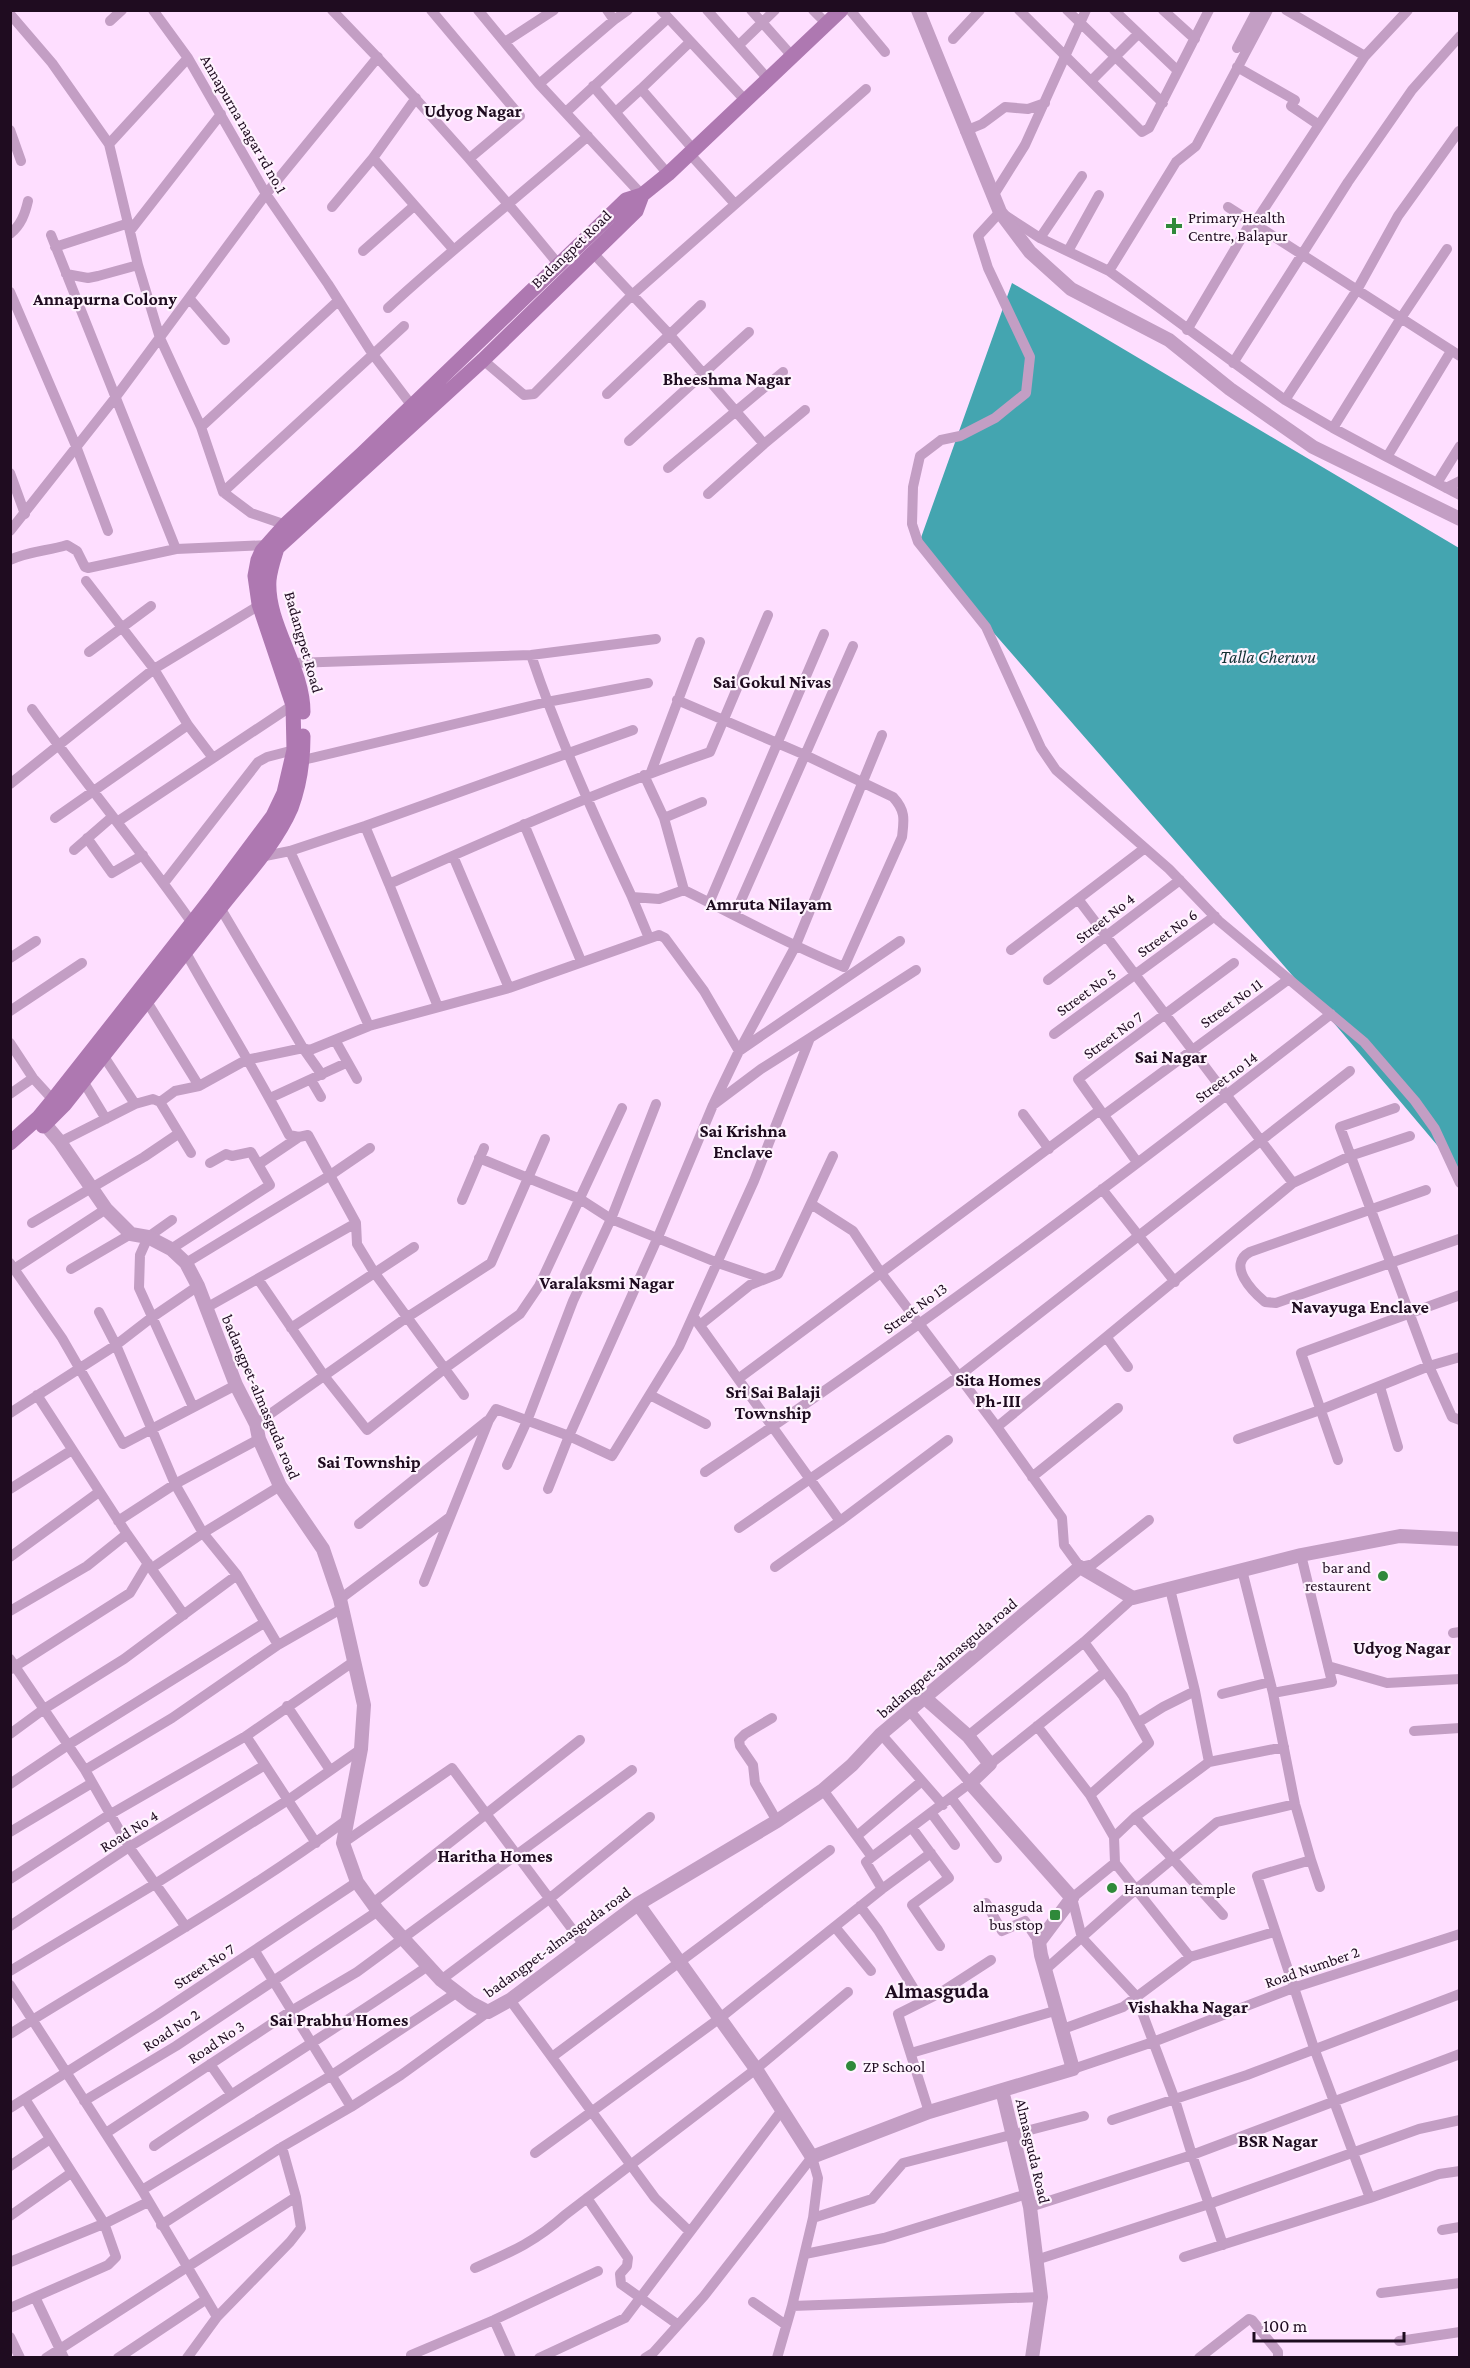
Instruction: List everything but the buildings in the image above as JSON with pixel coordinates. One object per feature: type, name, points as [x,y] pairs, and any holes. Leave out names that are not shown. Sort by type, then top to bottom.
[{"type":"main road","name":"Badangpet Road","points":[[291,527],[448,382],[559,265],[626,200],[642,195],[668,174],[842,10]]},
{"type":"main road","name":"Badangpet Road","points":[[10,1143],[42,1120],[53,1100],[192,923],[216,903],[259,858],[290,809],[297,792],[303,708],[293,663],[255,576],[258,560],[412,405],[483,360],[636,211],[642,195]]},
{"type":"main road","name":"Badangpet Road","points":[[10,1154],[83,1081],[186,953],[273,816],[284,793],[299,755],[293,705],[265,602]]},
{"type":"street","points":[[110,21],[122,10]]},
{"type":"street","name":"Annapurna nagar rd no.1","points":[[153,10],[188,58],[266,194],[372,353],[412,405]]},
{"type":"street","points":[[332,10],[470,158],[559,265]]},
{"type":"street","points":[[431,10],[520,116],[470,158]]},
{"type":"street","points":[[478,10],[539,84],[642,195]]},
{"type":"street","points":[[505,42],[554,10]]},
{"type":"street","points":[[607,10],[614,20]]},
{"type":"street","points":[[539,84],[628,10]]},
{"type":"street","points":[[707,10],[768,79]]},
{"type":"street","points":[[751,10],[792,56]]},
{"type":"street","points":[[739,45],[775,10]]},
{"type":"street","points":[[813,10],[827,24]]},
{"type":"street","points":[[850,10],[885,52]]},
{"type":"street","points":[[918,10],[965,131],[1000,212],[1030,252],[1071,289],[1169,340],[1239,395],[1313,447],[1460,519]]},
{"type":"street","points":[[953,39],[980,10]]},
{"type":"street","points":[[1019,10],[1142,132],[1149,128],[1163,103],[1209,10]]},
{"type":"street","points":[[1067,10],[1163,103]]},
{"type":"street","points":[[993,196],[1025,145],[1086,10]]},
{"type":"street","points":[[1114,10],[1178,71]]},
{"type":"street","points":[[1163,10],[1195,39]]},
{"type":"street","points":[[1237,48],[1257,10]]},
{"type":"street","points":[[1109,272],[1176,162],[1196,146],[1268,10]]},
{"type":"street","points":[[1286,10],[1365,57]]},
{"type":"street","points":[[1187,330],[1253,223],[1365,57],[1408,10]]},
{"type":"street","points":[[10,14],[52,63],[109,144],[138,265],[160,338],[201,428],[223,492],[251,513],[291,527]]},
{"type":"street","points":[[566,112],[665,14],[745,100]]},
{"type":"street","points":[[1091,81],[1138,34]]},
{"type":"street","points":[[1233,363],[1348,182],[1412,90],[1460,36]]},
{"type":"street","points":[[617,111],[690,42]]},
{"type":"street","points":[[10,531],[115,398],[266,194],[378,57]]},
{"type":"street","points":[[109,144],[188,58]]},
{"type":"street","points":[[1237,67],[1295,100],[1291,106],[1319,125]]},
{"type":"street","points":[[593,86],[617,111],[668,174]]},
{"type":"street","points":[[483,360],[524,395],[534,393],[632,295],[866,88]]},
{"type":"street","points":[[640,89],[735,204]]},
{"type":"street","points":[[332,207],[373,158],[416,98]]},
{"type":"street","points":[[965,131],[982,124],[1005,107],[1028,109],[1045,103]]},
{"type":"street","points":[[55,247],[129,227],[221,114]]},
{"type":"street","points":[[10,130],[21,161]]},
{"type":"street","points":[[1285,399],[1357,290],[1398,216],[1459,131]]},
{"type":"street","points":[[388,308],[453,249],[510,204],[588,136]]},
{"type":"street","points":[[373,158],[453,249]]},
{"type":"street","points":[[1040,238],[1082,176]]},
{"type":"street","points":[[1068,251],[1099,195]]},
{"type":"street","points":[[10,234],[26,214],[28,201]]},
{"type":"street","points":[[363,251],[414,206]]},
{"type":"street","points":[[1228,207],[1455,354],[1387,457]]},
{"type":"street","points":[[1000,212],[1040,238],[1109,272],[1285,399],[1334,428],[1460,495]]},
{"type":"street","points":[[1000,212],[978,236],[988,268],[1030,357],[1026,393],[994,418],[960,436],[941,440],[920,456],[913,487],[912,524],[918,542],[986,627],[1041,747],[1056,770],[1180,880],[1215,916],[1364,1042],[1436,1129],[1460,1183]]},
{"type":"street","points":[[51,235],[176,549]]},
{"type":"street","points":[[1334,428],[1401,318],[1447,249]]},
{"type":"street","points":[[593,253],[669,334],[764,444]]},
{"type":"street","points":[[66,274],[88,278],[138,265]]},
{"type":"street","points":[[12,298],[76,447],[108,531]]},
{"type":"street","points":[[189,298],[225,340]]},
{"type":"street","points":[[201,428],[338,301]]},
{"type":"street","points":[[607,394],[701,305]]},
{"type":"street","points":[[223,492],[404,326]]},
{"type":"street","points":[[629,441],[749,332]]},
{"type":"street","points":[[668,468],[783,372]]},
{"type":"street","points":[[708,494],[805,410]]},
{"type":"street","points":[[1442,486],[1460,446]]},
{"type":"street","points":[[10,473],[25,514]]},
{"type":"street","points":[[1442,486],[1460,481]]},
{"type":"street","points":[[10,560],[25,553],[47,551],[67,545],[77,551],[85,567],[88,568],[176,549],[272,546]]},
{"type":"street","points":[[86,581],[154,669],[188,724],[213,758]]},
{"type":"street","points":[[10,769],[14,781],[154,669],[265,602]]},
{"type":"street","points":[[89,652],[151,606]]},
{"type":"street","points":[[389,884],[524,824],[648,774],[710,752],[768,615]]},
{"type":"street","points":[[709,903],[824,634]]},
{"type":"street","points":[[293,663],[531,655],[656,639]]},
{"type":"street","points":[[677,700],[805,755],[893,797],[901,806],[905,815],[902,837],[844,967],[795,947],[735,914],[684,890],[664,818],[648,774],[677,700],[700,642]]},
{"type":"street","points":[[735,914],[853,646]]},
{"type":"street","points":[[531,655],[547,702],[587,799],[649,938]]},
{"type":"street","points":[[164,883],[258,762],[267,757],[299,755],[648,683]]},
{"type":"street","points":[[74,850],[87,838],[293,705]]},
{"type":"street","points":[[33,709],[58,746],[143,855],[192,923]]},
{"type":"street","points":[[56,818],[188,724]]},
{"type":"street","points":[[259,858],[290,852],[633,730]]},
{"type":"street","points":[[548,1489],[713,1105],[795,947],[882,735]]},
{"type":"street","points":[[664,818],[702,802]]},
{"type":"street","points":[[524,824],[582,961]]},
{"type":"street","points":[[365,826],[438,1007]]},
{"type":"street","points":[[87,838],[112,873],[143,855]]},
{"type":"street","points":[[1011,950],[1145,848]]},
{"type":"street","points":[[290,852],[369,1026]]},
{"type":"street","points":[[453,856],[509,988]]},
{"type":"street","name":"Street No 4","points":[[1048,980],[1180,880]]},
{"type":"street","points":[[632,897],[659,899],[684,890]]},
{"type":"street","points":[[1078,899],[1293,1183]]},
{"type":"street","points":[[216,903],[303,1048],[322,1075]]},
{"type":"street","name":"Street No 6","points":[[1136,975],[1215,916]]},
{"type":"street","points":[[160,1102],[175,1091],[199,1086],[246,1060],[303,1048],[310,1050],[369,1026],[509,988],[659,935],[665,938],[704,991],[739,1051]]},
{"type":"street","points":[[10,958],[36,941]]},
{"type":"street","points":[[739,1051],[900,941]]},
{"type":"street","points":[[186,953],[246,1060],[260,1079],[289,1135],[299,1137]]},
{"type":"street","points":[[10,1011],[82,963]]},
{"type":"street","name":"Street No 7","points":[[1102,1113],[1078,1079],[1234,963]]},
{"type":"street","points":[[713,1105],[761,1069],[916,970]]},
{"type":"street","name":"Street No 5","points":[[1054,1034],[1136,975]]},
{"type":"street","name":"Street No 11","points":[[738,1379],[1049,1149],[1192,1050],[1289,979]]},
{"type":"street","points":[[146,1000],[199,1086]]},
{"type":"street","name":"Street no 14","points":[[1137,1162],[1227,1096],[1331,1014]]},
{"type":"street","points":[[424,1582],[493,1411],[499,1408],[612,1456],[697,1320],[810,1038]]},
{"type":"street","points":[[335,1040],[357,1079]]},
{"type":"street","points":[[10,1043],[33,1078],[53,1100]]},
{"type":"street","points":[[103,1055],[135,1104]]},
{"type":"street","points":[[270,1098],[346,1063]]},
{"type":"street","points":[[739,1528],[959,1376],[1262,1142],[1350,1071]]},
{"type":"street","points":[[10,1094],[33,1078]]},
{"type":"street","points":[[311,1080],[321,1097]]},
{"type":"street","points":[[83,1081],[106,1119]]},
{"type":"street","points":[[60,1142],[135,1104],[153,1099],[160,1102],[191,1153]]},
{"type":"street","points":[[507,1465],[527,1421],[573,1301],[611,1219],[656,1104]]},
{"type":"street","points":[[258,1279],[325,1377],[366,1430],[520,1314],[538,1286],[622,1108]]},
{"type":"street","points":[[1395,1108],[1340,1126],[1429,1366],[1452,1417],[1460,1420]]},
{"type":"street","points":[[1102,1113],[1137,1162]]},
{"type":"street","points":[[1023,1114],[1049,1149]]},
{"type":"street","points":[[42,1120],[106,1209],[131,1234],[71,1269]]},
{"type":"street","points":[[32,1223],[178,1134]]},
{"type":"street","points":[[259,1164],[299,1137],[308,1135],[356,1223],[357,1244],[406,1318],[464,1395]]},
{"type":"street","points":[[997,1427],[1293,1183],[1350,1156],[1410,1136]]},
{"type":"street","points":[[256,1424],[406,1318],[491,1263],[545,1139]]},
{"type":"street","points":[[186,1263],[329,1176],[370,1148]]},
{"type":"street","points":[[171,1249],[270,1185],[251,1152],[232,1156],[226,1154],[210,1163]]},
{"type":"street","points":[[462,1200],[482,1153],[580,1199],[611,1219],[765,1280]]},
{"type":"street","points":[[697,1320],[750,1285],[778,1274],[833,1156]]},
{"type":"street","name":"Street No 13","points":[[705,1472],[920,1324],[1137,1162]]},
{"type":"street","points":[[1102,1189],[1175,1282]]},
{"type":"street","points":[[1426,1190],[1245,1255],[1241,1267],[1244,1280],[1265,1302],[1276,1303],[1459,1239]]},
{"type":"street","points":[[811,1204],[853,1231],[881,1273],[1062,1518],[1064,1545],[1080,1567],[1133,1598]]},
{"type":"street","points":[[106,1209],[12,1266],[80,1367],[123,1444],[236,1385]]},
{"type":"street","points":[[172,1220],[148,1237],[140,1255],[139,1288],[193,1407]]},
{"type":"street","points":[[206,1308],[356,1223]]},
{"type":"street","name":"badangpet-almasguda road","points":[[131,1234],[148,1237],[171,1249],[186,1263],[198,1286],[236,1385],[256,1424],[259,1439],[280,1486],[323,1549],[340,1604],[364,1705],[361,1749],[343,1843],[357,1882],[403,1939],[441,1980],[456,1993],[488,2012],[510,2000],[638,1904],[777,1821],[823,1790],[852,1765],[881,1734],[1080,1567]]},
{"type":"street","points":[[291,1328],[414,1247]]},
{"type":"street","points":[[10,1413],[116,1345],[198,1286]]},
{"type":"street","points":[[1338,1460],[1301,1353],[1460,1295]]},
{"type":"street","points":[[99,1312],[116,1345],[176,1484],[203,1533],[237,1575],[278,1646]]},
{"type":"street","points":[[697,1320],[840,1521]]},
{"type":"street","points":[[1107,1338],[1128,1367]]},
{"type":"street","points":[[1238,1439],[1320,1410],[1429,1366],[1460,1357]]},
{"type":"street","points":[[1380,1387],[1398,1447]]},
{"type":"street","points":[[37,1395],[118,1521],[184,1615]]},
{"type":"street","points":[[650,1395],[706,1424]]},
{"type":"street","points":[[1032,1477],[1118,1408]]},
{"type":"street","points":[[359,1524],[489,1420]]},
{"type":"street","points":[[118,1521],[176,1484],[259,1439]]},
{"type":"street","points":[[775,1567],[948,1440]]},
{"type":"street","points":[[10,1489],[72,1450]]},
{"type":"street","points":[[186,1927],[129,1847],[85,1770],[12,1664],[130,1593],[150,1566],[280,1486]]},
{"type":"street","points":[[10,1557],[99,1492]]},
{"type":"street","points":[[85,1770],[172,1718],[340,1604],[451,1516]]},
{"type":"street","points":[[1080,1567],[1093,1563],[1149,1520]]},
{"type":"street","points":[[12,1605],[87,1566],[127,1534]]},
{"type":"street","points":[[968,1736],[1084,1642],[1133,1598],[1301,1555],[1400,1536],[1460,1539]]},
{"type":"street","points":[[1222,1694],[1332,1682],[1301,1555]]},
{"type":"street","points":[[1242,1570],[1271,1687],[1295,1804],[1320,1887]]},
{"type":"street","points":[[10,1734],[44,1709],[124,1659],[237,1575]]},
{"type":"street","points":[[1170,1589],[1195,1691],[1209,1762]]},
{"type":"street","points":[[10,1784],[68,1745],[264,1623]]},
{"type":"street","points":[[1084,1642],[1139,1722],[1149,1743],[1090,1795]]},
{"type":"street","points":[[10,1879],[109,1815],[246,1736],[353,1662]]},
{"type":"street","points":[[1328,1666],[1387,1683],[1460,1679]]},
{"type":"street","points":[[882,1889],[866,1862],[932,1814],[1104,1672]]},
{"type":"street","points":[[1139,1722],[1195,1691]]},
{"type":"street","points":[[925,1698],[968,1736],[990,1764]]},
{"type":"street","points":[[287,1706],[330,1770]]},
{"type":"street","points":[[910,1711],[1072,1898],[1082,1938],[1136,1996],[1175,2100],[1223,2245]]},
{"type":"street","points":[[772,1718],[739,1740],[740,1746],[753,1765],[755,1783],[777,1821]]},
{"type":"street","points":[[1037,1726],[1090,1795],[1114,1837],[1114,1863],[1190,1957]]},
{"type":"street","points":[[1414,1731],[1460,1728]]},
{"type":"street","points":[[881,1734],[922,1781],[947,1802],[997,1858]]},
{"type":"street","points":[[246,1736],[316,1843]]},
{"type":"street","name":"Road No 2","points":[[84,2101],[176,2046],[376,1907],[580,1740]]},
{"type":"street","points":[[1114,1837],[1135,1817],[1209,1762],[1284,1748]]},
{"type":"street","points":[[10,1971],[155,1884],[288,1800],[361,1749]]},
{"type":"street","name":"Road No 4","points":[[10,1926],[129,1847],[265,1765]]},
{"type":"street","points":[[343,1843],[452,1768],[584,1945]]},
{"type":"street","name":"Road No 3","points":[[106,2133],[291,2011],[357,1972],[632,1770]]},
{"type":"street","points":[[858,1835],[922,1781]]},
{"type":"street","points":[[10,1832],[92,1783]]},
{"type":"street","points":[[823,1790],[872,1857]]},
{"type":"street","points":[[1046,1969],[1172,1858],[1217,1822],[1295,1804]]},
{"type":"street","points":[[932,1814],[955,1845]]},
{"type":"street","points":[[441,1980],[549,1899],[650,1817]]},
{"type":"street","points":[[1135,1817],[1223,1915]]},
{"type":"street","points":[[10,2034],[186,1927],[316,1843],[348,1819]]},
{"type":"street","points":[[912,1828],[949,1878],[912,1905],[940,1946]]},
{"type":"street","points":[[552,2057],[830,1850]]},
{"type":"street","points":[[535,2153],[720,2018],[860,1906],[931,1853]]},
{"type":"street","points":[[1311,1860],[1257,1876],[1314,2048],[1370,2198]]},
{"type":"street","points":[[1039,1941],[1072,1898],[1114,1863]]},
{"type":"street","name":"Street No 7","points":[[10,2108],[255,1951],[357,1882]]},
{"type":"street","points":[[986,1903],[1002,1931],[1025,1921],[1039,1941],[1073,2069]]},
{"type":"street","points":[[638,1904],[756,2069],[812,2157],[818,2178],[813,2218],[777,2358]]},
{"type":"street","points":[[860,1906],[878,1930],[922,2002]]},
{"type":"street","points":[[835,1927],[870,1971]]},
{"type":"street","points":[[1063,2029],[1123,2007],[1190,1957],[1274,1932]]},
{"type":"street","name":"Road Number 2","points":[[1073,2069],[1153,2042],[1293,1988],[1460,1934]]},
{"type":"street","points":[[255,1951],[351,2107]]},
{"type":"street","points":[[929,2112],[898,2014],[991,1960]]},
{"type":"street","points":[[154,2146],[428,1966]]},
{"type":"street","points":[[10,1985],[142,2190],[217,2317]]},
{"type":"street","points":[[476,2268],[526,2246],[756,2069],[848,1992]]},
{"type":"street","points":[[142,2190],[332,2075],[456,1993]]},
{"type":"street","points":[[1112,2120],[1247,2075],[1460,1994]]},
{"type":"street","points":[[510,2000],[630,2165],[668,2213],[689,2231]]},
{"type":"street","points":[[911,2053],[1058,2010]]},
{"type":"street","points":[[161,2225],[282,2147],[351,2107],[450,2041],[488,2012]]},
{"type":"street","points":[[805,2254],[884,2238],[1192,2156],[1460,2054]]},
{"type":"street","points":[[210,2064],[231,2094]]},
{"type":"street","name":"Almasguda Road","points":[[1032,2358],[1041,2297],[1029,2200],[1002,2090],[1073,2069]]},
{"type":"street","points":[[650,2356],[676,2324],[704,2296],[812,2157],[929,2112],[1002,2090]]},
{"type":"street","points":[[10,2308],[112,2262],[116,2254],[104,2223],[25,2099]]},
{"type":"street","points":[[538,2358],[625,2318],[782,2110]]},
{"type":"street","points":[[813,2218],[873,2199],[903,2163],[1084,2116]]},
{"type":"street","points":[[1036,2260],[1209,2204],[1419,2129],[1460,2120]]},
{"type":"street","points":[[10,2166],[50,2139]]},
{"type":"street","points":[[188,2358],[217,2317],[299,2232],[301,2223],[296,2197],[282,2147]]},
{"type":"street","points":[[1184,2257],[1439,2174],[1460,2171]]},
{"type":"street","points":[[10,2216],[71,2173]]},
{"type":"street","points":[[46,2358],[62,2353],[186,2267],[296,2197]]},
{"type":"street","points":[[587,2198],[628,2258],[627,2266],[620,2274],[621,2284],[676,2324]]},
{"type":"street","points":[[10,2262],[148,2202]]},
{"type":"street","points":[[1442,2230],[1460,2227]]},
{"type":"street","points":[[411,2355],[494,2320],[598,2271]]},
{"type":"street","points":[[1381,2293],[1460,2283]]},
{"type":"street","points":[[35,2297],[62,2353]]},
{"type":"street","points":[[792,2306],[1041,2297]]},
{"type":"street","points":[[118,2358],[205,2300]]},
{"type":"street","points":[[753,2302],[786,2325]]},
{"type":"street","points":[[1199,2358],[1249,2319],[1278,2352],[1278,2358]]},
{"type":"street","points":[[494,2320],[511,2358]]},
{"type":"street","points":[[1399,2341],[1460,2332]]},
{"type":"street","points":[[10,2337],[20,2358]]},
{"type":"water","name":"Talla Cheruvu","points":[[1012,283],[1459,548],[1459,1171],[1339,1029],[918,546]]},
{"type":"place","name":"Primary Health Centre, Balapur","points":[[1174,226]]},
{"type":"place","name":"bar and restaurent","points":[[1383,1576]]},
{"type":"place","name":"Hanuman temple","points":[[1112,1888]]},
{"type":"place","name":"almasguda bus stop","points":[[1055,1915]]},
{"type":"place","name":"ZP School","points":[[851,2066]]},
{"type":"district","name":"Udyog Nagar","points":[[473,111]]},
{"type":"district","name":"Annapurna Colony","points":[[105,299]]},
{"type":"district","name":"Bheeshma Nagar","points":[[727,379]]},
{"type":"district","name":"Sai Gokul Nivas","points":[[772,682]]},
{"type":"district","name":"Amruta Nilayam","points":[[769,904]]},
{"type":"district","name":"Sai Nagar","points":[[1171,1057]]},
{"type":"district","name":"Sai Krishna Enclave","points":[[743,1141]]},
{"type":"district","name":"Varalaksmi Nagar","points":[[607,1283]]},
{"type":"district","name":"Navayuga Enclave","points":[[1360,1307]]},
{"type":"district","name":"Sita Homes Ph-III","points":[[998,1390]]},
{"type":"district","name":"Sri Sai Balaji Township","points":[[773,1402]]},
{"type":"district","name":"Sai Township","points":[[369,1462]]},
{"type":"district","name":"Udyog Nagar","points":[[1402,1648]]},
{"type":"district","name":"Haritha Homes","points":[[495,1856]]},
{"type":"district","name":"Almasguda","points":[[937,1990]]},
{"type":"district","name":"Vishakha Nagar","points":[[1188,2007]]},
{"type":"district","name":"Sai Prabhu Homes","points":[[339,2020]]},
{"type":"district","name":"BSR Nagar","points":[[1278,2141]]}]
